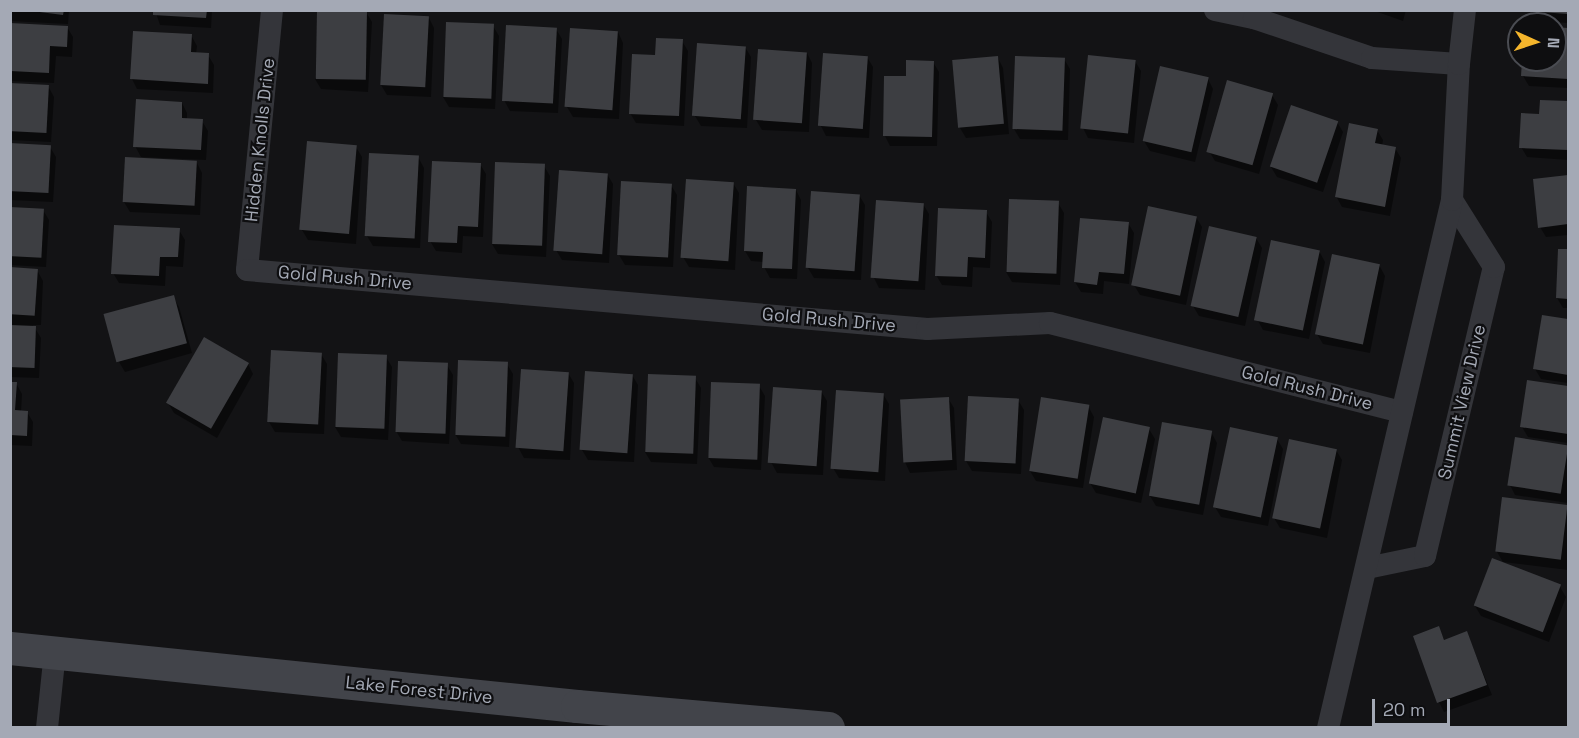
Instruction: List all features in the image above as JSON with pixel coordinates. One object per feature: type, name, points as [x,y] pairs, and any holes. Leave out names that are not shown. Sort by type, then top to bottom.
[{"type":"main road","name":"Lake Forest Drive","points":[[10,648],[266,675],[828,728]]},
{"type":"street","name":"Hidden Knolls Drive","points":[[247,270],[272,10]]},
{"type":"street","points":[[1215,10],[1254,18],[1372,58],[1459,64]]},
{"type":"street","points":[[1328,728],[1452,200],[1459,64],[1465,10]]},
{"type":"street","name":"Summit View Drive","points":[[1366,568],[1425,556],[1494,267],[1452,200]]},
{"type":"street","name":"Gold Rush Drive","points":[[247,270],[927,329],[1050,323],[1402,412]]},
{"type":"street","points":[[47,728],[56,652]]},
{"type":"building","points":[[24,10],[64,10],[63,15]]},
{"type":"building","points":[[153,10],[207,10],[206,18],[153,15]]},
{"type":"building","points":[[317,10],[367,11],[366,80],[316,79]]},
{"type":"building","points":[[1540,10],[1568,10],[1568,14],[1567,12],[1540,12]]},
{"type":"building","points":[[384,14],[429,16],[425,87],[380,85]]},
{"type":"building","points":[[446,22],[494,24],[491,99],[443,97]]},
{"type":"building","points":[[10,23],[68,26],[67,47],[50,46],[49,73],[10,71]]},
{"type":"building","points":[[506,25],[557,28],[553,104],[502,101]]},
{"type":"building","points":[[570,28],[618,31],[612,110],[564,107]]},
{"type":"building","points":[[1568,28],[1568,79],[1521,76],[1521,72],[1567,72]]},
{"type":"building","points":[[133,31],[192,34],[191,52],[209,53],[208,84],[130,79]]},
{"type":"building","points":[[656,38],[683,39],[679,116],[629,114],[632,54],[655,55]]},
{"type":"building","points":[[697,43],[746,46],[741,119],[692,116]]},
{"type":"building","points":[[758,49],[807,52],[802,123],[753,120]]},
{"type":"building","points":[[823,53],[868,56],[863,129],[818,126]]},
{"type":"building","points":[[1088,55],[1136,60],[1128,134],[1080,129]]},
{"type":"building","points":[[998,56],[1004,124],[958,128],[952,60]]},
{"type":"building","points":[[1015,56],[1065,58],[1062,131],[1012,129]]},
{"type":"building","points":[[906,60],[934,61],[932,137],[883,136],[884,76],[906,76]]},
{"type":"building","points":[[1160,66],[1209,77],[1191,152],[1143,141]]},
{"type":"building","points":[[1227,80],[1273,93],[1252,165],[1206,152]]},
{"type":"building","points":[[10,83],[49,85],[46,133],[10,131]]},
{"type":"building","points":[[136,99],[182,102],[182,118],[203,119],[201,150],[133,147]]},
{"type":"building","points":[[1540,100],[1568,101],[1568,150],[1519,148],[1521,113],[1539,114]]},
{"type":"building","points":[[1291,105],[1338,121],[1317,183],[1270,166]]},
{"type":"building","points":[[1349,123],[1378,129],[1375,143],[1396,147],[1385,207],[1335,197]]},
{"type":"building","points":[[307,141],[357,145],[349,234],[299,230]]},
{"type":"building","points":[[10,143],[51,145],[48,193],[10,191]]},
{"type":"building","points":[[369,153],[419,156],[415,239],[365,236]]},
{"type":"building","points":[[125,157],[197,161],[195,206],[123,202]]},
{"type":"building","points":[[432,161],[481,163],[478,227],[458,226],[457,243],[428,242]]},
{"type":"building","points":[[495,162],[545,164],[542,246],[492,244]]},
{"type":"building","points":[[559,170],[608,173],[602,254],[553,251]]},
{"type":"building","points":[[1568,175],[1568,224],[1538,228],[1533,179]]},
{"type":"building","points":[[686,179],[734,182],[728,261],[680,258]]},
{"type":"building","points":[[621,181],[672,184],[668,258],[617,255]]},
{"type":"building","points":[[747,186],[796,189],[792,269],[762,268],[763,252],[744,251]]},
{"type":"building","points":[[811,191],[860,194],[855,271],[806,268]]},
{"type":"building","points":[[1009,199],[1059,201],[1056,274],[1006,272]]},
{"type":"building","points":[[876,200],[924,203],[918,281],[871,278]]},
{"type":"building","points":[[1148,206],[1197,216],[1180,296],[1131,285]]},
{"type":"building","points":[[10,207],[44,209],[41,258],[10,256]]},
{"type":"building","points":[[938,208],[987,210],[985,258],[968,257],[967,277],[935,276]]},
{"type":"building","points":[[1080,218],[1129,222],[1124,274],[1099,272],[1097,285],[1074,282]]},
{"type":"building","points":[[114,225],[180,228],[178,257],[160,257],[159,276],[111,274]]},
{"type":"building","points":[[1209,226],[1257,237],[1238,317],[1191,306]]},
{"type":"building","points":[[1271,240],[1320,250],[1303,331],[1254,320]]},
{"type":"building","points":[[1558,249],[1568,249],[1568,299],[1556,298]]},
{"type":"building","points":[[1332,254],[1380,264],[1363,344],[1315,334]]},
{"type":"building","points":[[10,267],[38,269],[35,316],[10,314]]},
{"type":"building","points":[[174,295],[187,343],[116,362],[103,314]]},
{"type":"building","points":[[1542,315],[1568,319],[1568,375],[1533,369]]},
{"type":"building","points":[[10,325],[36,326],[35,368],[10,367]]},
{"type":"building","points":[[204,337],[249,363],[211,429],[166,403]]},
{"type":"building","points":[[271,350],[322,353],[318,425],[267,422]]},
{"type":"building","points":[[338,353],[387,355],[384,429],[335,427]]},
{"type":"building","points":[[458,360],[508,362],[505,437],[455,435]]},
{"type":"building","points":[[398,361],[448,363],[445,434],[396,432]]},
{"type":"building","points":[[521,369],[569,372],[563,451],[515,448]]},
{"type":"building","points":[[585,371],[633,374],[627,453],[579,450]]},
{"type":"building","points":[[648,374],[696,376],[693,454],[645,452]]},
{"type":"building","points":[[1527,380],[1568,386],[1568,434],[1520,427]]},
{"type":"building","points":[[10,382],[17,382],[15,410],[28,411],[27,436],[10,435]]},
{"type":"building","points":[[711,382],[760,384],[757,460],[708,458]]},
{"type":"building","points":[[773,387],[822,390],[817,466],[768,463]]},
{"type":"building","points":[[836,390],[884,393],[878,472],[830,469]]},
{"type":"building","points":[[968,396],[1019,399],[1016,464],[965,461]]},
{"type":"building","points":[[949,397],[952,460],[903,462],[900,400]]},
{"type":"building","points":[[1041,397],[1089,405],[1078,479],[1029,471]]},
{"type":"building","points":[[1103,417],[1150,427],[1136,493],[1089,484]]},
{"type":"building","points":[[1162,422],[1212,431],[1199,505],[1149,496]]},
{"type":"building","points":[[1230,427],[1278,437],[1261,517],[1213,507]]},
{"type":"building","points":[[1515,437],[1568,445],[1561,494],[1507,485]]},
{"type":"building","points":[[1289,439],[1337,449],[1320,528],[1272,518]]},
{"type":"building","points":[[1502,497],[1568,505],[1561,560],[1495,552]]},
{"type":"building","points":[[1492,558],[1561,585],[1543,632],[1474,606]]},
{"type":"building","points":[[1439,626],[1444,640],[1467,631],[1487,685],[1437,703],[1413,636]]}]
